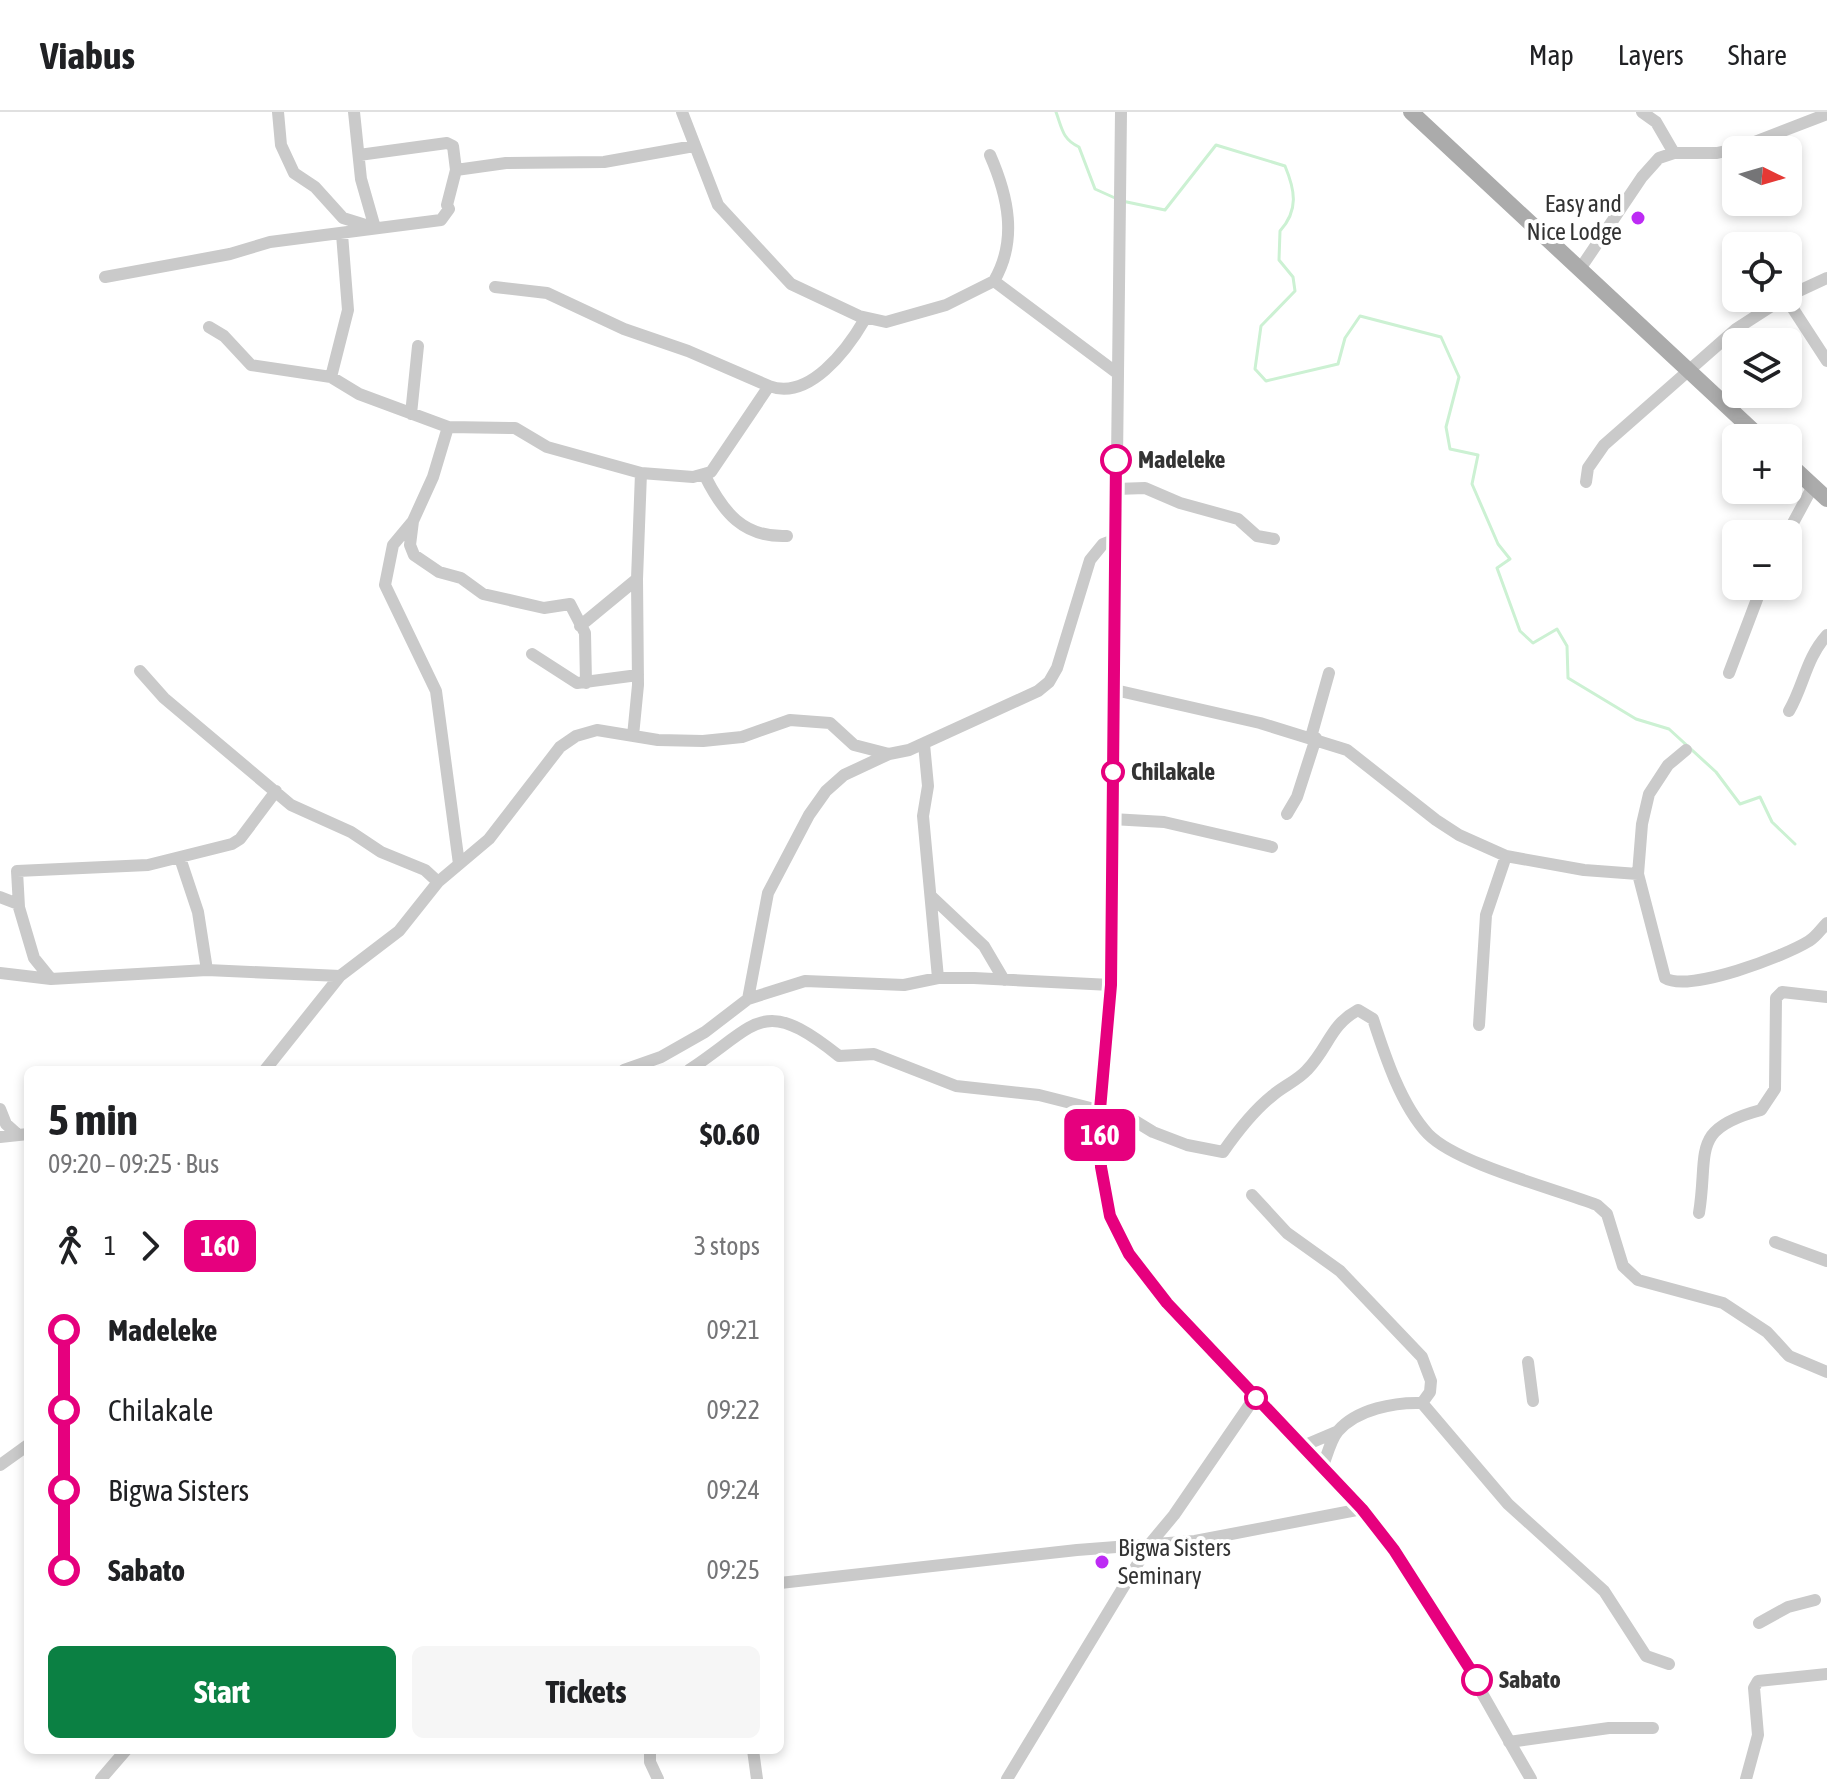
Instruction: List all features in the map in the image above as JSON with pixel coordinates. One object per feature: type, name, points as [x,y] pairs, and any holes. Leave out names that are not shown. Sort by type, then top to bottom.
[{"type":"main road","points":[[1411,112],[1746,424]]},
{"type":"main road","points":[[1802,476],[1827,499]]},
{"type":"street","points":[[278,112],[281,145],[294,173],[315,187],[343,218],[375,228]]},
{"type":"street","points":[[354,112],[359,155],[375,228]]},
{"type":"street","points":[[682,112],[706,182],[728,219],[791,284],[865,319],[886,322],[923,313],[994,281],[1002,267],[1008,237],[1002,183],[990,155]]},
{"type":"street","points":[[1121,112],[1111,985],[1099,1121],[1101,1167],[1110,1216],[1129,1254],[1167,1303],[1323,1466],[1394,1550],[1469,1667],[1531,1779]]},
{"type":"street","points":[[1642,112],[1656,122],[1674,153]]},
{"type":"street","points":[[1580,269],[1651,166],[1674,153],[1717,153],[1805,117],[1827,114]]},
{"type":"street","points":[[105,277],[230,254],[270,242],[441,220],[449,209],[447,205],[456,170],[453,146],[447,143],[359,155]]},
{"type":"street","points":[[456,170],[506,163],[604,162],[694,146]]},
{"type":"street","points":[[331,377],[348,310],[342,234]]},
{"type":"street","points":[[1802,290],[1827,278]]},
{"type":"street","points":[[994,281],[1117,373]]},
{"type":"street","points":[[495,287],[547,293],[624,329],[688,351],[781,391],[807,385],[858,332],[865,319]]},
{"type":"street","points":[[1586,482],[1588,468],[1604,445],[1736,329],[1763,312]]},
{"type":"street","points":[[1796,312],[1827,361]]},
{"type":"street","points":[[209,327],[224,336],[251,365],[331,377],[359,394],[448,427],[515,428],[547,447],[641,473],[705,476],[722,460],[769,386]]},
{"type":"street","points":[[411,414],[418,346]]},
{"type":"street","points":[[448,427],[433,477],[413,521],[393,545],[385,585],[436,691],[459,864]]},
{"type":"street","points":[[633,736],[638,675],[637,579],[641,473]]},
{"type":"street","points":[[705,476],[723,509],[740,524],[761,536],[787,536]]},
{"type":"street","points":[[1795,520],[1813,486]]},
{"type":"street","points":[[1116,489],[1145,488],[1180,503],[1238,519],[1257,536],[1274,539]]},
{"type":"street","points":[[413,521],[411,549],[424,563],[461,578],[483,594],[544,608],[570,604],[579,616],[585,633],[586,683]]},
{"type":"street","points":[[748,999],[768,893],[809,815],[826,791],[844,775],[889,754],[924,744],[1038,691],[1049,682],[1057,668],[1090,560],[1103,544],[1116,539]]},
{"type":"street","points":[[580,626],[637,579]]},
{"type":"street","points":[[1729,673],[1757,600]]},
{"type":"street","points":[[1789,711],[1801,691],[1804,669],[1827,635]]},
{"type":"street","points":[[532,654],[566,678],[586,683],[638,675]]},
{"type":"street","points":[[140,671],[164,698],[291,805],[351,832],[381,852],[425,870],[438,882]]},
{"type":"street","points":[[1287,814],[1297,797],[1329,673]]},
{"type":"street","points":[[1115,690],[1314,738],[1359,758],[1407,799],[1459,835],[1506,856],[1584,870],[1638,874]]},
{"type":"street","points":[[268,1066],[340,976],[399,931],[438,882],[489,839],[569,739],[597,730],[703,741],[742,737],[790,720],[830,723],[854,745],[889,754]]},
{"type":"street","points":[[924,744],[928,786],[923,816],[938,978]]},
{"type":"street","points":[[1686,750],[1668,765],[1649,794],[1638,874],[1665,978],[1672,982],[1735,971],[1809,941],[1827,923]]},
{"type":"street","points":[[51,979],[34,958],[19,907],[15,878],[19,870],[133,866],[180,858],[240,839],[276,791]]},
{"type":"street","points":[[1112,819],[1164,822],[1272,847]]},
{"type":"street","points":[[1479,1025],[1486,915],[1506,856]]},
{"type":"street","points":[[180,858],[198,912],[207,970]]},
{"type":"street","points":[[0,897],[19,907]]},
{"type":"street","points":[[932,897],[977,938],[1004,980]]},
{"type":"street","points":[[0,973],[51,979],[207,970],[340,976]]},
{"type":"street","points":[[635,1066],[661,1057],[705,1032],[748,999],[805,981],[904,985],[938,978],[1111,985]]},
{"type":"street","points":[[1699,1213],[1704,1158],[1712,1132],[1732,1118],[1761,1110],[1775,1089],[1776,998],[1782,992],[1827,997]]},
{"type":"street","points":[[694,1066],[750,1025],[780,1019],[815,1037],[839,1056],[874,1054],[956,1086],[1054,1098],[1130,1118],[1153,1132],[1187,1145],[1223,1152],[1243,1123],[1312,1065],[1326,1048],[1338,1021],[1358,1010],[1373,1019],[1384,1053],[1430,1136],[1465,1157],[1597,1205],[1607,1214],[1623,1266],[1638,1280],[1723,1303],[1767,1332],[1789,1356],[1827,1372]]},
{"type":"street","points":[[0,1109],[9,1135]]},
{"type":"street","points":[[1252,1195],[1287,1233],[1340,1271],[1422,1357],[1431,1381],[1430,1392],[1422,1403]]},
{"type":"street","points":[[1775,1242],[1827,1261]]},
{"type":"street","points":[[1528,1362],[1533,1401]]},
{"type":"street","points":[[1007,1779],[1149,1545],[1174,1515],[1255,1397]]},
{"type":"street","points":[[1303,1446],[1336,1432],[1361,1415],[1391,1404],[1422,1403]]},
{"type":"street","points":[[1422,1403],[1508,1504],[1604,1591],[1646,1656],[1669,1664]]},
{"type":"street","points":[[1323,1466],[1336,1432]]},
{"type":"street","points":[[0,1465],[24,1448]]},
{"type":"street","points":[[784,1583],[1149,1545],[1263,1530],[1362,1509]]},
{"type":"street","points":[[1759,1623],[1788,1607],[1815,1600]]},
{"type":"street","points":[[1746,1779],[1758,1735],[1754,1688],[1758,1681],[1827,1674]]},
{"type":"street","points":[[1509,1742],[1609,1728],[1653,1728]]},
{"type":"street","points":[[101,1779],[123,1754]]},
{"type":"street","points":[[650,1754],[650,1762],[658,1779]]},
{"type":"street","points":[[754,1754],[757,1779]]},
{"type":"waterway","points":[[1056,112],[1066,137],[1079,147],[1095,189],[1115,198]]},
{"type":"waterway","points":[[1122,201],[1165,210],[1216,145],[1285,166],[1291,183],[1293,208],[1280,231],[1279,260],[1293,277],[1295,291],[1261,326],[1255,369],[1266,381],[1338,364],[1345,338],[1360,316],[1441,337],[1459,377],[1446,427],[1450,449],[1478,455],[1472,484],[1498,544],[1510,559],[1497,568],[1520,631],[1533,643],[1557,629],[1567,646],[1568,678],[1636,719],[1669,729],[1716,772],[1740,804],[1760,797],[1772,822],[1795,844]]},
{"type":"bus line","name":"160","points":[[1116,460],[1111,985],[1099,1121],[1101,1167],[1110,1216],[1129,1254],[1167,1303],[1362,1509],[1394,1550],[1477,1680]]},
{"type":"place","name":"Easy and Nice Lodge","points":[[1638,218]]},
{"type":"place","name":"Madeleke","points":[[1116,460]]},
{"type":"place","name":"Chilakale","points":[[1113,772]]},
{"type":"place","name":"Bigwa Sisters Seminary","points":[[1102,1562]]},
{"type":"place","name":"Sabato","points":[[1477,1680]]}]
